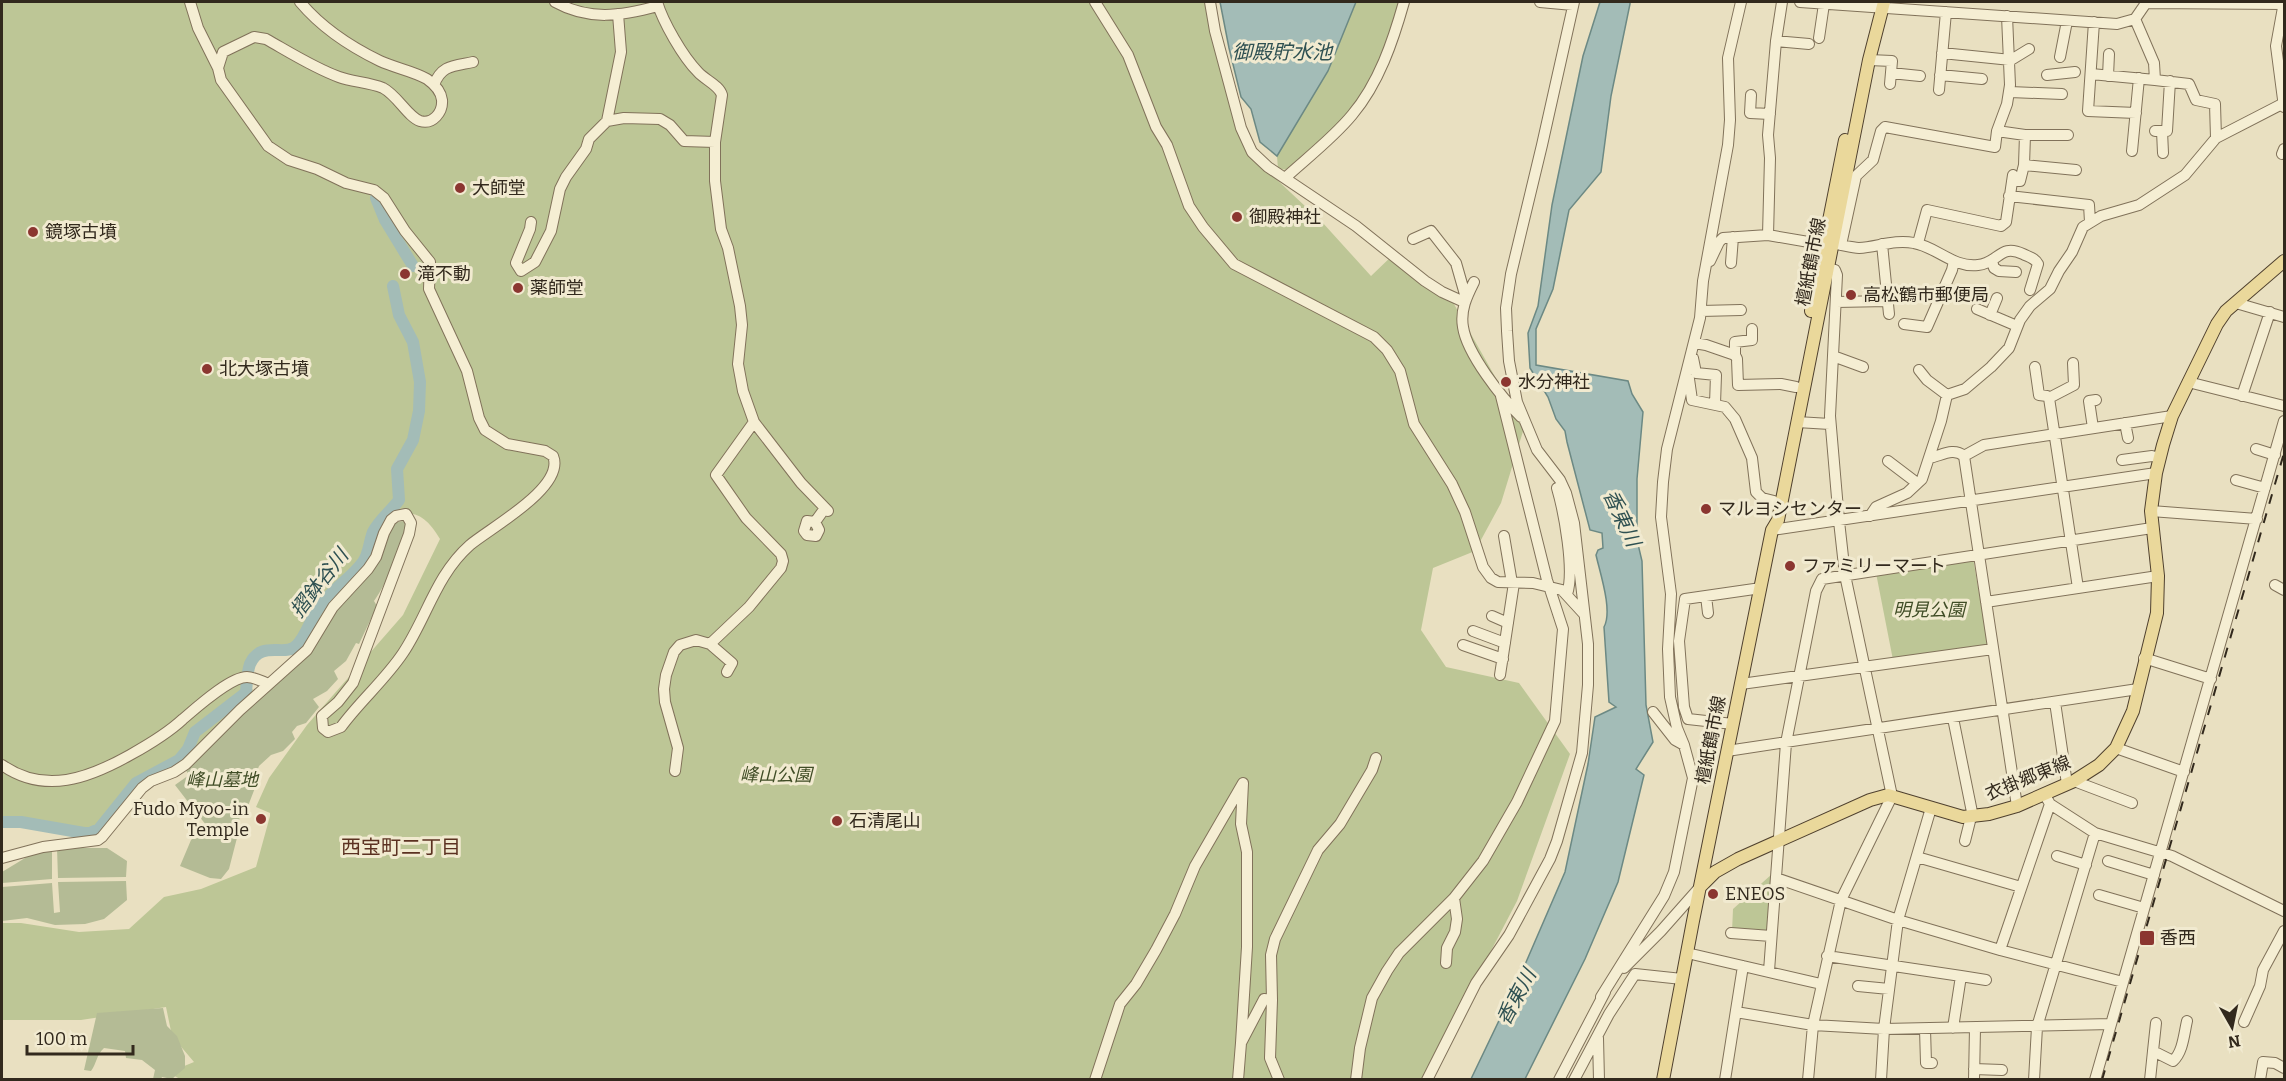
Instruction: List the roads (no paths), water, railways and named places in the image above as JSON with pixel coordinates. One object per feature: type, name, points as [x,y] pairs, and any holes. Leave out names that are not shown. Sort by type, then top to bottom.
[{"type":"main road","name":"檀紙鶴市線","points":[[1772,530],[1770,518],[1796,387],[1823,268],[1832,245],[1851,175],[1879,4]]},
{"type":"main road","name":"檀紙鶴市線","points":[[1832,245],[1879,4]]},
{"type":"main road","name":"衣掛郷東線","points":[[1892,796],[1972,817],[2048,800],[2099,765],[2116,748],[2129,722],[2157,613],[2158,576],[2151,511],[2156,473],[2172,416],[2217,324],[2236,303],[2284,261]]},
{"type":"main road","name":"檀紙鶴市線","points":[[1700,887],[1772,530],[1778,519],[1823,268]]},
{"type":"main road","points":[[1663,1080],[1700,887],[1715,872],[1738,859],[1870,800],[1881,796],[1892,796]]},
{"type":"street","points":[[2,858],[31,849],[98,840],[102,837],[142,788],[186,764],[307,650],[333,607],[376,557],[391,520],[396,516],[406,514],[411,523],[409,534],[353,682],[338,702],[322,716],[323,728],[328,732],[341,727],[404,652],[446,570],[471,544],[518,512],[530,501],[549,478],[555,466],[553,456],[545,451],[507,444],[485,430],[479,417],[467,371],[429,289],[430,262],[405,231],[384,198],[374,190],[346,183],[277,154],[268,146],[221,80],[218,68],[198,28],[190,2]]},
{"type":"street","points":[[218,68],[223,52],[254,37],[266,39],[337,76],[382,87],[421,121],[429,121],[436,117],[441,110],[442,96],[426,78],[380,60],[348,42],[311,14],[300,2]]},
{"type":"street","points":[[555,2],[591,15],[618,14],[657,4],[696,71],[720,89],[722,95],[715,142],[715,182],[721,229],[728,248],[740,306],[742,325],[738,364],[743,391],[754,422],[801,483],[827,509],[814,522]]},
{"type":"street","points":[[1095,2],[1128,55],[1156,127],[1167,145],[1189,206],[1203,227],[1234,264],[1374,337],[1387,350],[1400,371],[1414,424],[1452,484],[1465,512],[1483,567],[1491,578],[1498,582],[1533,584],[1562,590],[1584,614]]},
{"type":"street","points":[[1210,2],[1215,31],[1246,141],[1256,157],[1356,226],[1425,281],[1442,292],[1465,300]]},
{"type":"street","points":[[1284,178],[1339,129],[1354,113],[1372,87],[1398,24],[1404,2]]},
{"type":"street","points":[[1427,1080],[1476,983],[1523,911],[1553,850],[1581,759],[1588,685],[1588,644],[1575,523],[1566,493],[1537,450],[1517,402],[1509,361],[1506,320],[1508,290],[1517,243],[1545,135],[1574,3],[1540,2]]},
{"type":"street","points":[[1768,235],[1770,114],[1776,40],[1782,2]]},
{"type":"street","points":[[1800,2],[1879,4],[1946,12],[2117,24],[2135,19],[2146,2],[2284,3],[2277,46],[2284,105],[2216,138],[2185,175],[2139,205],[2101,216],[2090,222],[2079,232],[2072,252],[2050,289],[2030,306],[2017,326],[2009,348],[1965,389],[1947,395]]},
{"type":"street","points":[[1559,1080],[1601,997],[1664,896],[1674,873],[1692,778],[1670,697],[1668,649],[1671,594],[1661,518],[1667,449],[1701,312],[1706,266],[1728,145],[1730,120],[1728,57],[1741,4]]},
{"type":"street","points":[[1776,40],[1814,41],[1824,4]]},
{"type":"street","points":[[1939,90],[1946,12]]},
{"type":"street","points":[[531,222],[530,230],[516,262],[517,268],[521,271],[535,262],[550,231],[560,189],[566,177],[586,149],[589,139],[607,121],[621,52],[618,14]]},
{"type":"street","points":[[1851,175],[1873,160],[1881,130],[1885,127],[1995,147],[1997,131],[2010,92],[2007,16]]},
{"type":"street","points":[[2135,19],[2154,63],[2155,80]]},
{"type":"street","points":[[2060,57],[2067,21]]},
{"type":"street","points":[[2094,22],[2088,111],[2136,113]]},
{"type":"street","points":[[1942,52],[2011,60],[2029,48]]},
{"type":"street","points":[[2108,76],[2109,54]]},
{"type":"street","points":[[1869,60],[1892,60],[1890,79],[1920,76]]},
{"type":"street","points":[[434,85],[437,74],[442,70],[473,62]]},
{"type":"street","points":[[2046,93],[2045,71],[2075,72]]},
{"type":"street","points":[[2091,74],[2189,84],[2196,100],[2216,104],[2216,138]]},
{"type":"street","points":[[1940,75],[1982,79]]},
{"type":"street","points":[[2132,151],[2139,78]]},
{"type":"street","points":[[2163,153],[2158,131],[2167,131],[2170,81]]},
{"type":"street","points":[[2010,92],[2061,94]]},
{"type":"street","points":[[1751,95],[1750,113],[1770,114]]},
{"type":"street","points":[[607,121],[624,118],[660,119],[670,125],[684,141],[715,142]]},
{"type":"street","points":[[1997,131],[2025,135],[2068,135]]},
{"type":"street","points":[[1918,243],[1927,210],[2001,226],[2006,222],[2012,178],[2020,181],[2024,165],[2025,135]]},
{"type":"street","points":[[2024,165],[2076,170]]},
{"type":"street","points":[[2009,196],[2089,205],[2090,222]]},
{"type":"street","points":[[1413,239],[1431,231],[1456,263],[1465,300],[1463,324],[1466,335],[1501,396],[1524,419]]},
{"type":"street","points":[[1706,266],[1723,238],[1768,235],[1858,248],[1909,242],[1918,243],[1953,261],[1977,266],[1992,261],[2008,250],[2015,250],[2036,260],[2038,264],[2030,290]]},
{"type":"street","points":[[1731,263],[1733,237]]},
{"type":"street","points":[[1882,244],[1889,315]]},
{"type":"street","points":[[1904,324],[1927,327],[1952,270],[1953,261]]},
{"type":"street","points":[[1992,261],[1994,268],[1999,271],[2016,272]]},
{"type":"street","points":[[1808,1080],[1813,1025],[1841,900],[1892,796],[1845,575],[1830,424],[1836,275],[1835,270],[1823,268]]},
{"type":"street","points":[[1465,300],[1474,282]]},
{"type":"street","points":[[1990,315],[1997,298]]},
{"type":"street","points":[[1836,302],[1888,301]]},
{"type":"street","points":[[2236,303],[2284,317]]},
{"type":"street","points":[[1977,309],[2017,326]]},
{"type":"street","points":[[1701,312],[1741,310]]},
{"type":"street","points":[[2242,396],[2270,312]]},
{"type":"street","points":[[1752,329],[1752,340],[1735,342],[1738,385],[1781,384],[1796,387]]},
{"type":"street","points":[[1694,343],[1735,355]]},
{"type":"street","points":[[1691,355],[1696,374],[1716,375],[1715,404]]},
{"type":"street","points":[[1833,356],[1863,367]]},
{"type":"street","points":[[2049,398],[2074,385],[2073,363]]},
{"type":"street","points":[[2035,367],[2039,395],[2049,398]]},
{"type":"street","points":[[1688,368],[1690,398],[1725,407],[1735,419],[1752,458],[1756,492],[1762,498],[1774,501]]},
{"type":"street","points":[[1919,370],[1927,381],[1947,395]]},
{"type":"street","points":[[2187,382],[2284,406]]},
{"type":"street","points":[[1870,516],[1876,507],[1901,496],[1922,479],[1947,395]]},
{"type":"street","points":[[1356,1080],[1360,1048],[1372,998],[1377,989],[1399,953],[1454,898],[1484,861],[1517,802],[1555,722],[1563,629],[1535,533],[1501,396]]},
{"type":"street","points":[[2049,398],[2078,588]]},
{"type":"street","points":[[2093,428],[2089,401],[2096,400]]},
{"type":"street","points":[[1964,456],[1983,445],[2172,416]]},
{"type":"street","points":[[2095,1080],[2284,421]]},
{"type":"street","points":[[710,644],[748,607],[781,568],[783,561],[782,554],[746,518],[716,475],[754,422]]},
{"type":"street","points":[[1797,422],[1830,424]]},
{"type":"street","points":[[2125,423],[2128,438]]},
{"type":"street","points":[[2256,449],[2275,455]]},
{"type":"street","points":[[1929,458],[1949,453],[1960,453],[1964,456],[2016,806]]},
{"type":"street","points":[[2122,460],[2152,456],[2160,458]]},
{"type":"street","points":[[1888,461],[1917,483]]},
{"type":"street","points":[[1772,530],[2156,473]]},
{"type":"street","points":[[1556,476],[1564,519],[1571,583],[1567,594]]},
{"type":"street","points":[[2236,480],[2265,488]]},
{"type":"street","points":[[2151,511],[2256,519]]},
{"type":"street","points":[[1768,971],[1786,743],[1818,584],[1822,579],[2152,528]]},
{"type":"street","points":[[1500,675],[1513,583],[1504,536]]},
{"type":"street","points":[[1986,602],[2158,576]]},
{"type":"street","points":[[1733,724],[1688,719],[1684,706],[1679,641],[1683,621],[1683,603],[1685,599],[1761,588]]},
{"type":"street","points":[[1706,596],[1709,613]]},
{"type":"street","points":[[1492,616],[1508,623]]},
{"type":"street","points":[[1473,631],[1505,643]]},
{"type":"street","points":[[675,771],[678,748],[665,702],[664,689],[674,652],[680,645],[696,640],[710,644],[732,663],[728,672]]},
{"type":"street","points":[[1463,645],[1503,659]]},
{"type":"street","points":[[1741,684],[1993,649]]},
{"type":"street","points":[[2144,658],[2211,679]]},
{"type":"street","points":[[2,765],[27,778],[50,781],[82,778],[99,772],[152,742],[182,720],[205,699],[237,680],[249,677],[269,684]]},
{"type":"street","points":[[1588,685],[1594,708]]},
{"type":"street","points":[[1727,751],[2138,689]]},
{"type":"street","points":[[2055,702],[2071,783],[2132,803]]},
{"type":"street","points":[[1653,712],[1675,740],[1684,745]]},
{"type":"street","points":[[1953,718],[1972,817],[1965,841]]},
{"type":"street","points":[[2116,748],[2184,772]]},
{"type":"street","points":[[1275,1076],[1270,1058],[1271,955],[1275,939],[1318,850],[1340,824],[1372,770],[1376,758]]},
{"type":"street","points":[[1095,1080],[1120,1004],[1136,984],[1156,950],[1175,914],[1195,866],[1243,783],[1241,824],[1246,852],[1247,947],[1238,1080]]},
{"type":"street","points":[[2000,950],[2048,800],[2095,833],[2160,851],[2284,911]]},
{"type":"street","points":[[1881,1080],[1884,1029],[1898,920],[1931,808]]},
{"type":"street","points":[[2034,1080],[2037,1027],[2095,833]]},
{"type":"street","points":[[2057,856],[2086,865]]},
{"type":"street","points":[[1917,857],[2021,886]]},
{"type":"street","points":[[2108,861],[2154,875]]},
{"type":"street","points":[[1776,878],[1898,920],[2000,950],[2123,982]]},
{"type":"street","points":[[1601,997],[1624,968],[1700,887]]},
{"type":"street","points":[[2098,895],[2144,908]]},
{"type":"street","points":[[1446,963],[1447,948],[1455,932],[1457,919],[1454,898]]},
{"type":"street","points":[[2244,1022],[2260,986],[2263,970],[2284,931]]},
{"type":"street","points":[[1731,933],[1771,936]]},
{"type":"street","points":[[1687,953],[1821,984]]},
{"type":"street","points":[[1827,956],[1986,980]]},
{"type":"street","points":[[1725,1080],[1743,966]]},
{"type":"street","points":[[1574,1080],[1609,1014],[1635,974],[1682,979]]},
{"type":"street","points":[[1953,1028],[1961,976]]},
{"type":"street","points":[[1858,986],[1889,989]]},
{"type":"street","points":[[1241,1043],[1264,999],[1272,1000]]},
{"type":"street","points":[[1736,1012],[1813,1025],[1884,1029],[2111,1024]]},
{"type":"street","points":[[2150,1080],[2156,1023]]},
{"type":"street","points":[[2154,1051],[2173,1061],[2176,1059],[2179,1054],[2183,1025]]},
{"type":"street","points":[[1975,1028],[1974,1074],[2002,1070]]},
{"type":"street","points":[[1925,1029],[1926,1063],[1932,1063]]},
{"type":"street","points":[[1598,1036],[1599,1080]]},
{"type":"street","points":[[2260,1080],[2263,1062],[2275,1063],[2284,1068]]},
{"type":"water","name":"御殿貯水池","points":[[1220,2],[1356,2],[1328,71],[1277,156],[1260,142],[1251,109],[1241,97]]},
{"type":"water","name":"香東川","points":[[1600,2],[1630,2],[1611,96],[1601,172],[1569,210],[1553,289],[1536,329],[1536,365],[1628,381],[1632,394],[1643,412],[1637,479],[1637,540],[1642,561],[1646,705],[1653,742],[1636,769],[1644,775],[1618,882],[1585,959],[1525,1079],[1471,1079],[1517,983],[1565,872],[1588,764],[1595,717],[1616,707],[1609,702],[1604,627],[1607,612],[1603,581],[1596,555],[1598,550],[1603,548],[1602,533],[1590,530],[1565,431],[1556,419],[1548,397],[1530,368],[1528,333],[1538,306],[1552,205],[1583,56]]},
{"type":"waterway","name":"摺鉢谷川","points":[[376,198],[385,220],[413,266]]},
{"type":"waterway","name":"摺鉢谷川","points":[[2,822],[21,822],[84,833],[99,829],[136,783],[179,760],[188,749],[195,732],[246,692],[250,664],[260,652],[287,650],[297,645],[323,602],[363,562],[376,528],[399,500],[397,469],[413,440],[419,411],[420,382],[413,342],[399,315],[393,286]]},
{"type":"railway","points":[[2102,1080],[2284,453]]},
{"type":"place","name":"大師堂","points":[[460,188]]},
{"type":"place","name":"御殿神社","points":[[1237,217]]},
{"type":"place","name":"鏡塚古墳","points":[[33,232]]},
{"type":"place","name":"滝不動","points":[[405,274]]},
{"type":"place","name":"薬師堂","points":[[518,288]]},
{"type":"place","name":"高松鶴市郵便局","points":[[1851,295]]},
{"type":"place","name":"北大塚古墳","points":[[207,369]]},
{"type":"place","name":"水分神社","points":[[1506,382]]},
{"type":"place","name":"マルヨシセンター","points":[[1706,509]]},
{"type":"place","name":"ファミリーマート","points":[[1790,566]]},
{"type":"place","name":"Fudo Myoo-in Temple","points":[[261,819]]},
{"type":"place","name":"石清尾山","points":[[837,821]]},
{"type":"place","name":"ENEOS","points":[[1713,894]]},
{"type":"place","name":"香西","points":[[2147,938]]},
{"type":"district","name":"西宝町二丁目","points":[[401,847]]},
{"type":"park label","name":"明見公園","points":[[1929,610]]},
{"type":"park label","name":"峰山公園","points":[[776,775]]},
{"type":"park label","name":"峰山墓地","points":[[222,780]]}]
